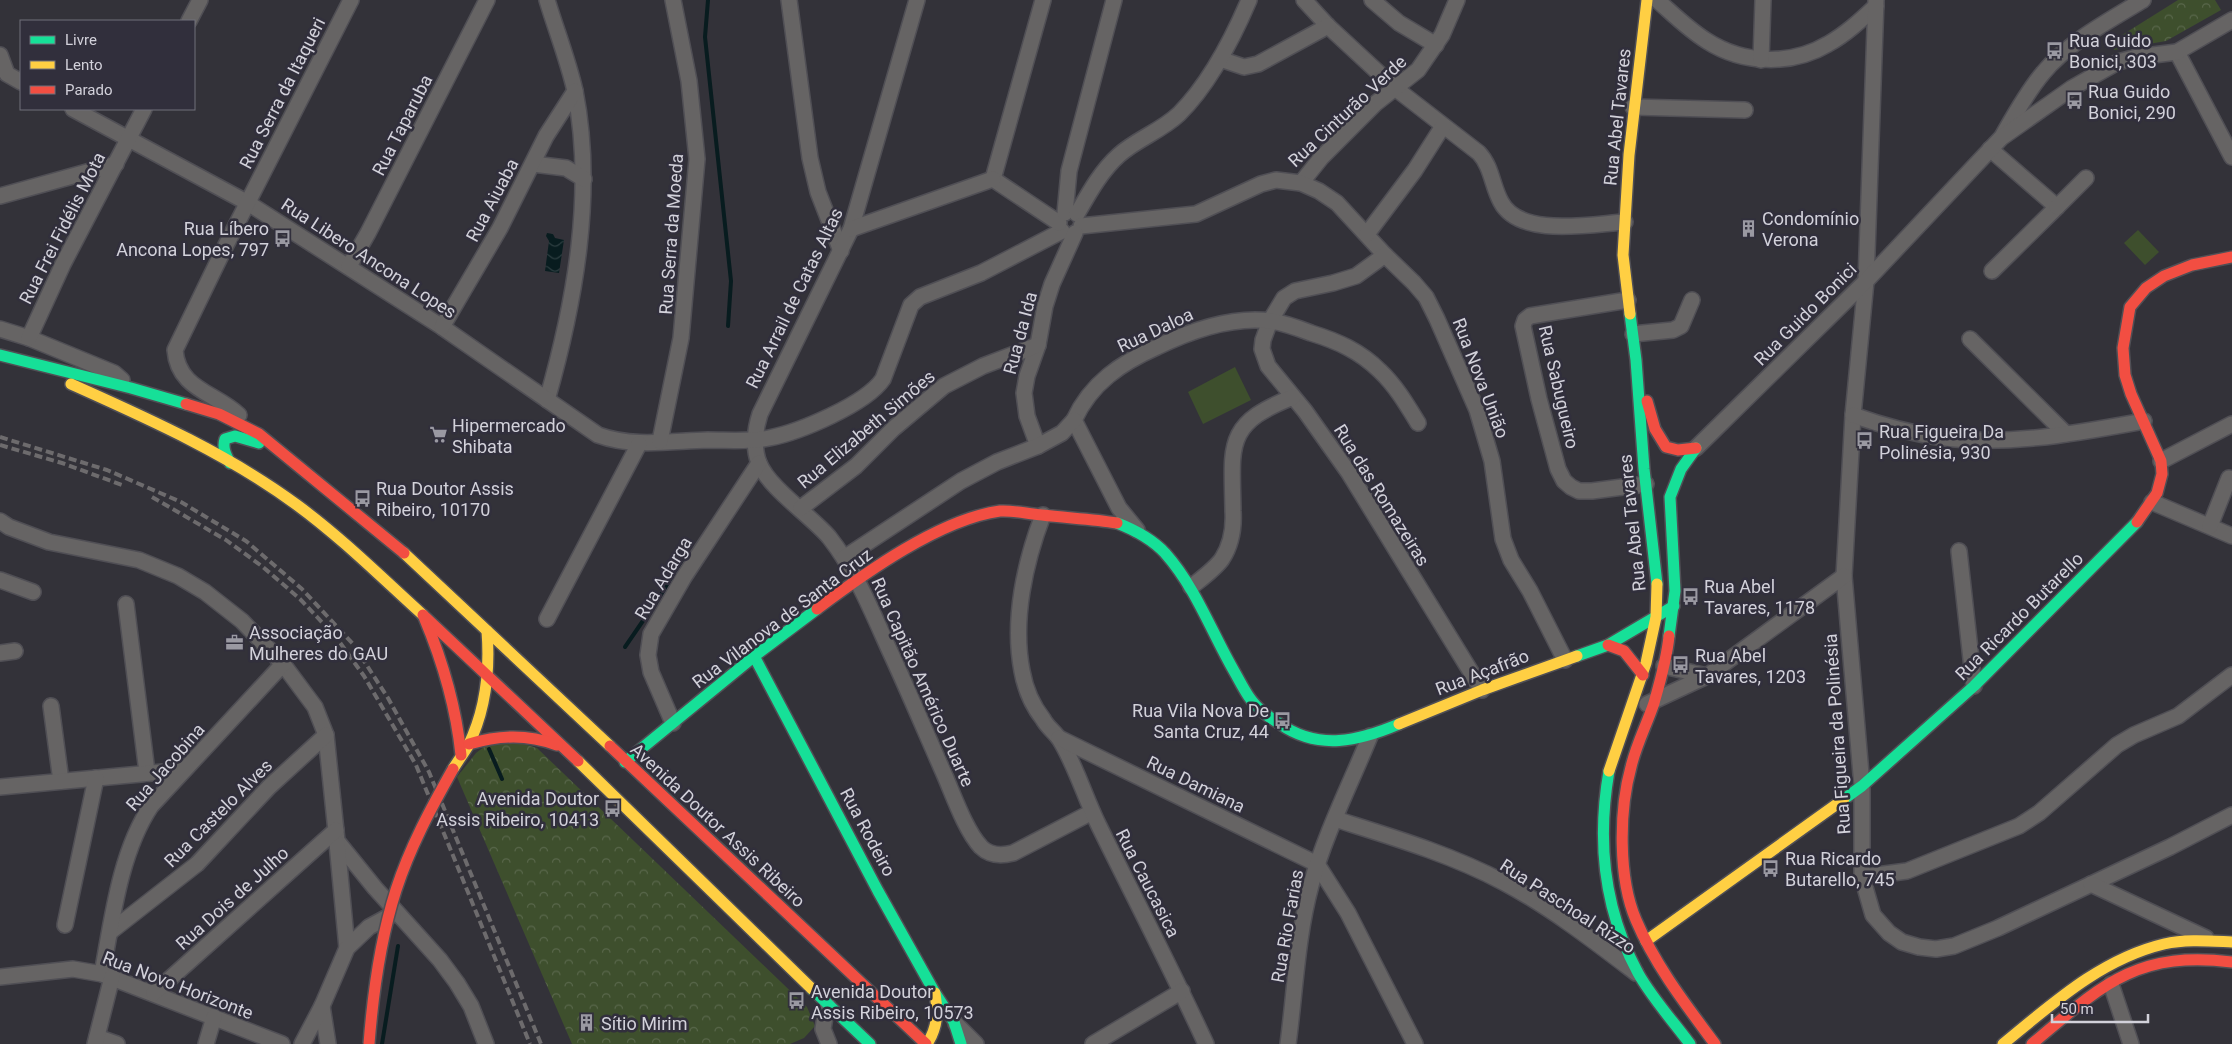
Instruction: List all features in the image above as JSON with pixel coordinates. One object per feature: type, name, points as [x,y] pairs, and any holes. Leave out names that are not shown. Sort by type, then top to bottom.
[{"type":"street","points":[[190,20],[200,0]]},
{"type":"street","name":"Rua Serra da Itaqueri","points":[[259,434],[238,413],[188,381],[177,366],[175,350],[351,0]]},
{"type":"street","name":"Rua Taparuba","points":[[348,266],[368,233],[487,0]]},
{"type":"street","points":[[547,0],[575,91],[584,179],[575,275],[566,328],[547,400]]},
{"type":"street","name":"Rua Serra da Moeda","points":[[660,441],[681,338],[698,158],[689,81],[673,0]]},
{"type":"street","points":[[789,0],[810,158],[818,192],[841,251]]},
{"type":"street","points":[[993,179],[1043,0]]},
{"type":"street","points":[[1070,223],[1071,165],[1114,0]]},
{"type":"street","points":[[1070,223],[1109,165],[1120,154],[1153,134],[1178,114],[1220,59],[1239,25],[1249,0]]},
{"type":"street","points":[[1304,0],[1328,26],[1395,88],[1470,145],[1484,159],[1502,204],[1517,219],[1528,224],[1548,226],[1625,222]]},
{"type":"street","points":[[1372,0],[1399,23],[1436,45]]},
{"type":"street","name":"Rua Cinturão Verde","points":[[756,439],[769,438],[800,428],[866,396],[877,388],[888,369],[902,325],[911,305],[920,298],[996,266],[1070,223],[1196,214],[1261,184],[1276,180],[1301,183],[1321,158],[1376,103],[1418,70],[1436,45],[1457,0]]},
{"type":"street","name":"Rua Abel Tavares","points":[[1647,0],[1633,107],[1623,255],[1636,360],[1646,484],[1657,570],[1658,594],[1656,617],[1642,675],[1615,750],[1606,787],[1603,850],[1606,878],[1616,924],[1639,975],[1690,1044]]},
{"type":"street","points":[[1656,0],[1708,42],[1736,56],[1761,60],[1795,57],[1827,45],[1855,25],[1876,3]]},
{"type":"street","points":[[1761,60],[1764,0]]},
{"type":"street","name":"Rua Guido Bonici","points":[[1996,144],[2044,71],[2100,25],[2143,0]]},
{"type":"street","name":"Rua Figueira da Polinésia","points":[[1876,3],[1866,280],[1853,415],[1844,576],[1862,786],[1862,877],[1873,914],[1889,933],[1902,942],[1936,949],[1954,946],[1998,928],[2170,847],[2232,815]]},
{"type":"street","name":"Rua Arrail de Catas Altas","points":[[756,439],[756,425],[760,414],[851,230],[914,4]]},
{"type":"street","name":"Rua Guido Bonici","points":[[1696,448],[1866,280],[1996,144],[2072,88],[2118,62],[2137,57],[2177,52],[2232,20]]},
{"type":"street","points":[[1220,59],[1244,67],[1258,64],[1328,26]]},
{"type":"street","points":[[2177,52],[2232,157]]},
{"type":"street","points":[[0,54],[4,75],[20,82]]},
{"type":"street","name":"Rua Aiuaba","points":[[442,327],[500,228],[546,136],[575,91]]},
{"type":"street","points":[[1633,107],[1746,110]]},
{"type":"street","name":"Rua Libero Ancona Lopes","points":[[75,110],[248,203],[442,327],[598,435],[613,440],[640,444],[660,441],[756,439]]},
{"type":"street","name":"Rua Frei Fidélis Mota","points":[[29,338],[63,264],[143,110]]},
{"type":"street","points":[[1367,234],[1415,170],[1443,126]]},
{"type":"street","points":[[1996,144],[2057,207]]},
{"type":"street","points":[[0,196],[116,164]]},
{"type":"street","points":[[533,164],[547,164],[566,168],[584,179]]},
{"type":"street","points":[[1992,271],[2086,178]]},
{"type":"street","points":[[851,230],[993,179],[1070,223]]},
{"type":"street","name":"Rua Nova União","points":[[1301,183],[1319,191],[1337,203],[1426,297],[1438,319],[1480,419],[1492,461],[1503,539],[1508,553],[1530,591],[1565,660]]},
{"type":"street","name":"Rua da Ida","points":[[1038,446],[1027,416],[1024,393],[1027,376],[1038,345],[1048,295],[1070,223]]},
{"type":"street","name":"Rua das Romazeiras","points":[[1385,255],[1356,276],[1289,294],[1279,304],[1270,321],[1263,340],[1264,358],[1268,366],[1350,473],[1482,690]]},
{"type":"street","name":"Rua Ricardo Butarello","points":[[1646,941],[1862,786],[1974,686],[2134,526],[2152,502],[2160,484],[2161,461],[2131,394],[2125,375],[2123,348],[2130,307],[2146,288],[2164,276],[2192,265],[2232,257]]},
{"type":"street","name":"Rua Sabugueiro","points":[[1628,300],[1530,316],[1525,320],[1524,326],[1538,399],[1558,469],[1564,481],[1571,488],[1579,491],[1646,484]]},
{"type":"street","points":[[1633,334],[1673,330],[1681,326],[1692,300]]},
{"type":"street","name":"Rua Daloa","points":[[844,558],[968,477],[997,462],[1038,446],[1062,433],[1074,420],[1088,394],[1104,379],[1137,356],[1181,336],[1208,327],[1231,322],[1270,321],[1327,338],[1350,348],[1366,358],[1394,387],[1418,423]]},
{"type":"street","points":[[0,329],[29,338],[114,373],[131,388]]},
{"type":"street","points":[[1970,339],[2066,434]]},
{"type":"street","name":"Rua Elizabeth Simões","points":[[801,508],[856,466],[894,428],[944,386],[983,366],[1038,345]]},
{"type":"street","points":[[0,355],[131,388],[219,414],[259,434],[294,461]]},
{"type":"street","points":[[17,360],[132,412],[230,463],[296,504],[356,552],[424,617],[488,674],[870,1044]]},
{"type":"street","points":[[1636,360],[1648,407],[1664,446],[1671,449],[1696,448]]},
{"type":"street","points":[[1191,587],[1222,560],[1230,542],[1234,515],[1232,458],[1240,431],[1250,419],[1267,407],[1293,397]]},
{"type":"street","points":[[1853,415],[1912,433],[1940,438],[1998,440],[2066,434],[2144,421]]},
{"type":"street","points":[[1074,420],[1119,508],[1137,531]]},
{"type":"street","points":[[2161,461],[2232,424]]},
{"type":"street","points":[[230,463],[225,454],[223,442],[230,435],[236,434],[294,461]]},
{"type":"street","name":"Rua Capitão Américo Duarte","points":[[756,439],[759,463],[780,492],[817,523],[844,558],[857,580],[955,798],[975,839],[982,848],[1002,856],[1013,853],[1092,812]]},
{"type":"street","points":[[547,619],[640,444]]},
{"type":"street","name":"Rua Abel Tavares","points":[[1696,448],[1681,469],[1670,497],[1675,578],[1674,606],[1664,666],[1654,702],[1629,773],[1623,801],[1622,821],[1629,898],[1635,918],[1646,941],[1673,986],[1715,1044]]},
{"type":"street","name":"Avenida Doutor Assis Ribeiro","points":[[294,461],[388,538],[487,631],[621,771],[926,1044]]},
{"type":"street","name":"Rua Adarga","points":[[673,723],[651,672],[648,655],[651,634],[684,578],[759,463]]},
{"type":"street","points":[[2210,526],[2229,478]]},
{"type":"street","points":[[2152,502],[2232,536]]},
{"type":"street","name":"Rua Vilanova de Santa Cruz","points":[[621,771],[673,723],[754,656],[857,580],[938,532],[966,518],[984,513],[1003,511],[1116,523],[1137,531],[1164,552],[1191,587],[1224,654],[1247,694],[1261,711],[1287,730],[1309,738],[1327,742],[1370,736]]},
{"type":"street","points":[[1043,515],[1030,548],[1026,569],[1020,617],[1020,649],[1022,670],[1028,693],[1042,719],[1059,738]]},
{"type":"street","points":[[0,521],[9,527],[48,542],[139,560],[178,576],[205,592],[242,621],[283,664],[315,707],[326,735],[347,948]]},
{"type":"street","points":[[1959,551],[1974,686]]},
{"type":"street","points":[[1628,711],[1654,702],[1707,676],[1844,576]]},
{"type":"street","points":[[0,580],[33,592]]},
{"type":"street","points":[[126,604],[146,772]]},
{"type":"street","name":"Rua Açafrão","points":[[1370,736],[1482,690],[1608,645],[1674,606]]},
{"type":"street","points":[[424,617],[452,688],[461,754]]},
{"type":"street","points":[[369,1044],[385,931],[396,890],[422,828],[461,754],[469,744],[482,704],[488,674],[489,652],[487,631]]},
{"type":"street","points":[[1608,645],[1624,651],[1642,675]]},
{"type":"street","name":"Rua Rodeiro","points":[[754,656],[878,891],[935,993],[954,1022],[976,1044]]},
{"type":"street","name":"Rua Jacobina","points":[[96,1040],[107,976],[110,932],[129,849],[135,833],[150,806],[283,664]]},
{"type":"street","points":[[1664,666],[1707,676]]},
{"type":"street","points":[[1862,877],[1907,871],[2019,826],[2039,813],[2116,745],[2134,735],[2174,719],[2232,675]]},
{"type":"street","points":[[52,706],[61,781]]},
{"type":"street","name":"Rua Castelo Alves","points":[[110,932],[197,864],[269,787],[326,735]]},
{"type":"street","points":[[469,744],[498,736],[514,735],[531,736],[563,747]]},
{"type":"street","name":"Rua Rio Farias","points":[[1288,1044],[1304,914],[1317,864],[1370,736]]},
{"type":"street","name":"Rua Caucasica","points":[[1059,738],[1092,812],[1206,1044]]},
{"type":"street","name":"Rua Damiana","points":[[1059,738],[1317,864]]},
{"type":"street","points":[[0,787],[146,772],[184,770]]},
{"type":"street","points":[[621,771],[620,794],[627,809]]},
{"type":"street","points":[[65,925],[96,778]]},
{"type":"street","name":"Rua Paschoal Rizzo","points":[[1335,819],[1451,858],[1504,883],[1574,927],[1639,975]]},
{"type":"street","points":[[336,836],[397,914],[440,960],[457,983],[486,1044]]},
{"type":"street","name":"Rua Dois de Julho","points":[[154,993],[336,836]]},
{"type":"street","points":[[1317,864],[1348,913],[1415,1044]]},
{"type":"street","points":[[2091,884],[2208,939]]},
{"type":"street","points":[[302,1044],[322,1006],[347,948],[369,927],[397,914]]},
{"type":"street","points":[[2003,1044],[2065,994],[2100,968],[2113,961],[2154,946],[2208,939],[2232,942]]},
{"type":"street","points":[[2032,1044],[2071,1012],[2111,984],[2144,966],[2190,959],[2232,962]]},
{"type":"street","name":"Rua Novo Horizonte","points":[[0,977],[73,969],[107,976],[282,1044]]},
{"type":"street","points":[[2111,984],[2131,1044]]},
{"type":"street","points":[[1093,1044],[1182,992]]},
{"type":"street","points":[[926,1044],[935,1032],[938,1023],[939,1010],[935,993]]},
{"type":"street","points":[[827,1004],[823,1029],[830,1044]]},
{"type":"street","points":[[322,1006],[328,1044]]},
{"type":"street","points":[[206,1044],[214,1018]]},
{"type":"street","name":"Rua Rodeiro","points":[[954,1022],[961,1044]]},
{"type":"street","points":[[474,1044],[478,1024]]},
{"type":"street","points":[[96,1040],[118,1044]]},
{"type":"green space","points":[[2178,0],[2215,0],[2221,10],[2166,41],[2114,50],[2111,42]]},
{"type":"green space","points":[[2138,230],[2159,252],[2145,265],[2124,243]]},
{"type":"green space","points":[[1235,367],[1251,400],[1203,424],[1188,392]]},
{"type":"green space","name":"Sítio Mirim","points":[[498,736],[537,748],[807,1007],[815,1026],[804,1038],[790,1044],[572,1044],[457,777],[476,753]]},
{"type":"water","points":[[547,233],[553,234],[555,238],[564,240],[559,273],[545,271],[549,241],[546,236]]},
{"type":"waterway","points":[[708,0],[705,37],[731,281],[728,326]]},
{"type":"waterway","points":[[625,647],[684,561]]},
{"type":"waterway","points":[[489,749],[502,779]]},
{"type":"waterway","points":[[382,1044],[398,946]]},
{"type":"railway","points":[[0,437],[107,470],[181,502],[246,541],[302,589],[353,644],[388,698],[429,772],[541,1044]]},
{"type":"railway","points":[[0,445],[62,463],[125,486]]},
{"type":"railway","points":[[152,497],[226,540],[263,567],[300,599],[336,637],[364,676],[416,765],[530,1044]]},
{"type":"traffic: fast","points":[[1630,314],[1657,584]]},
{"type":"traffic: fast","points":[[0,355],[186,404]]},
{"type":"traffic: fast","points":[[230,463],[224,448],[225,439],[235,436],[259,443]]},
{"type":"traffic: fast","points":[[1669,636],[1675,591],[1670,497],[1681,469],[1696,448]]},
{"type":"traffic: fast","points":[[1844,799],[1862,786],[1974,686],[2137,522]]},
{"type":"traffic: fast","points":[[1117,523],[1155,543],[1176,566],[1194,595],[1246,692],[1257,707],[1268,716],[1295,732],[1309,738],[1324,740],[1354,739],[1399,724]]},
{"type":"traffic: fast","points":[[1577,656],[1608,645],[1674,606]]},
{"type":"traffic: fast","points":[[625,762],[757,654],[817,609]]},
{"type":"traffic: fast","points":[[754,656],[878,891],[935,993],[954,1022],[961,1044]]},
{"type":"traffic: fast","points":[[1609,771],[1605,797],[1604,849],[1606,874],[1617,925],[1638,973],[1690,1044]]},
{"type":"traffic: fast","points":[[812,989],[870,1044]]},
{"type":"traffic: slow","points":[[1630,314],[1623,255],[1629,155],[1647,0]]},
{"type":"traffic: slow","points":[[71,384],[187,438],[271,487],[330,531],[423,615]]},
{"type":"traffic: slow","points":[[404,553],[610,746]]},
{"type":"traffic: slow","points":[[1609,771],[1646,663],[1656,617],[1657,584]]},
{"type":"traffic: slow","points":[[453,769],[468,746],[483,704],[488,660],[487,631]]},
{"type":"traffic: slow","points":[[1399,724],[1482,690],[1577,656]]},
{"type":"traffic: slow","points":[[578,761],[812,989]]},
{"type":"traffic: slow","points":[[1646,941],[1844,799]]},
{"type":"traffic: slow","points":[[2003,1044],[2078,985],[2119,960],[2172,942],[2232,942]]},
{"type":"traffic: slow","points":[[927,1044],[931,1038],[936,1019],[935,993]]},
{"type":"traffic: jam","points":[[2137,522],[2157,493],[2162,474],[2161,461],[2131,394],[2125,375],[2123,348],[2130,307],[2146,288],[2164,276],[2192,265],[2232,257]]},
{"type":"traffic: jam","points":[[1647,401],[1655,429],[1666,447],[1678,450],[1696,448]]},
{"type":"traffic: jam","points":[[186,404],[219,414],[259,434],[404,553]]},
{"type":"traffic: jam","points":[[817,609],[880,564],[928,536],[977,516],[1010,511],[1117,523]]},
{"type":"traffic: jam","points":[[423,615],[578,761]]},
{"type":"traffic: jam","points":[[424,617],[448,684],[456,719],[461,755]]},
{"type":"traffic: jam","points":[[1669,636],[1656,695],[1636,751],[1627,784],[1624,803],[1623,864],[1630,903],[1652,953],[1715,1044]]},
{"type":"traffic: jam","points":[[1608,645],[1624,651],[1643,675]]},
{"type":"traffic: jam","points":[[469,744],[503,737],[524,737],[557,745]]},
{"type":"traffic: jam","points":[[610,746],[926,1044]]},
{"type":"traffic: jam","points":[[369,1044],[378,966],[390,909],[408,858],[453,769]]},
{"type":"traffic: jam","points":[[2032,1044],[2100,989],[2145,967],[2170,962],[2199,960],[2232,962]]},
{"type":"place","name":"Rua Guido Bonici, 303","points":[[2055,50]]},
{"type":"place","name":"Rua Guido Bonici, 290","points":[[2074,101]]},
{"type":"place","name":"Condomínio Verona","points":[[1748,228]]},
{"type":"place","name":"Rua Líbero Ancona Lopes, 797","points":[[283,238]]},
{"type":"place","name":"Hipermercado Shibata","points":[[438,435]]},
{"type":"place","name":"Rua Figueira Da Polinésia, 930","points":[[1865,441]]},
{"type":"place","name":"Rua Doutor Assis Ribeiro, 10170","points":[[362,498]]},
{"type":"place","name":"Rua Abel Tavares, 1178","points":[[1690,596]]},
{"type":"place","name":"Associação Mulheres do GAU","points":[[235,642]]},
{"type":"place","name":"Rua Abel Tavares, 1203","points":[[1681,665]]},
{"type":"place","name":"Rua Vila Nova De Santa Cruz, 44","points":[[1283,720]]},
{"type":"place","name":"Avenida Doutor Assis Ribeiro, 10413","points":[[613,808]]},
{"type":"place","name":"Rua Ricardo Butarello, 745","points":[[1771,868]]},
{"type":"place","name":"Avenida Doutor Assis Ribeiro, 10573","points":[[797,1001]]},
{"type":"place","name":"Sítio Mirim","points":[[587,1023]]}]
